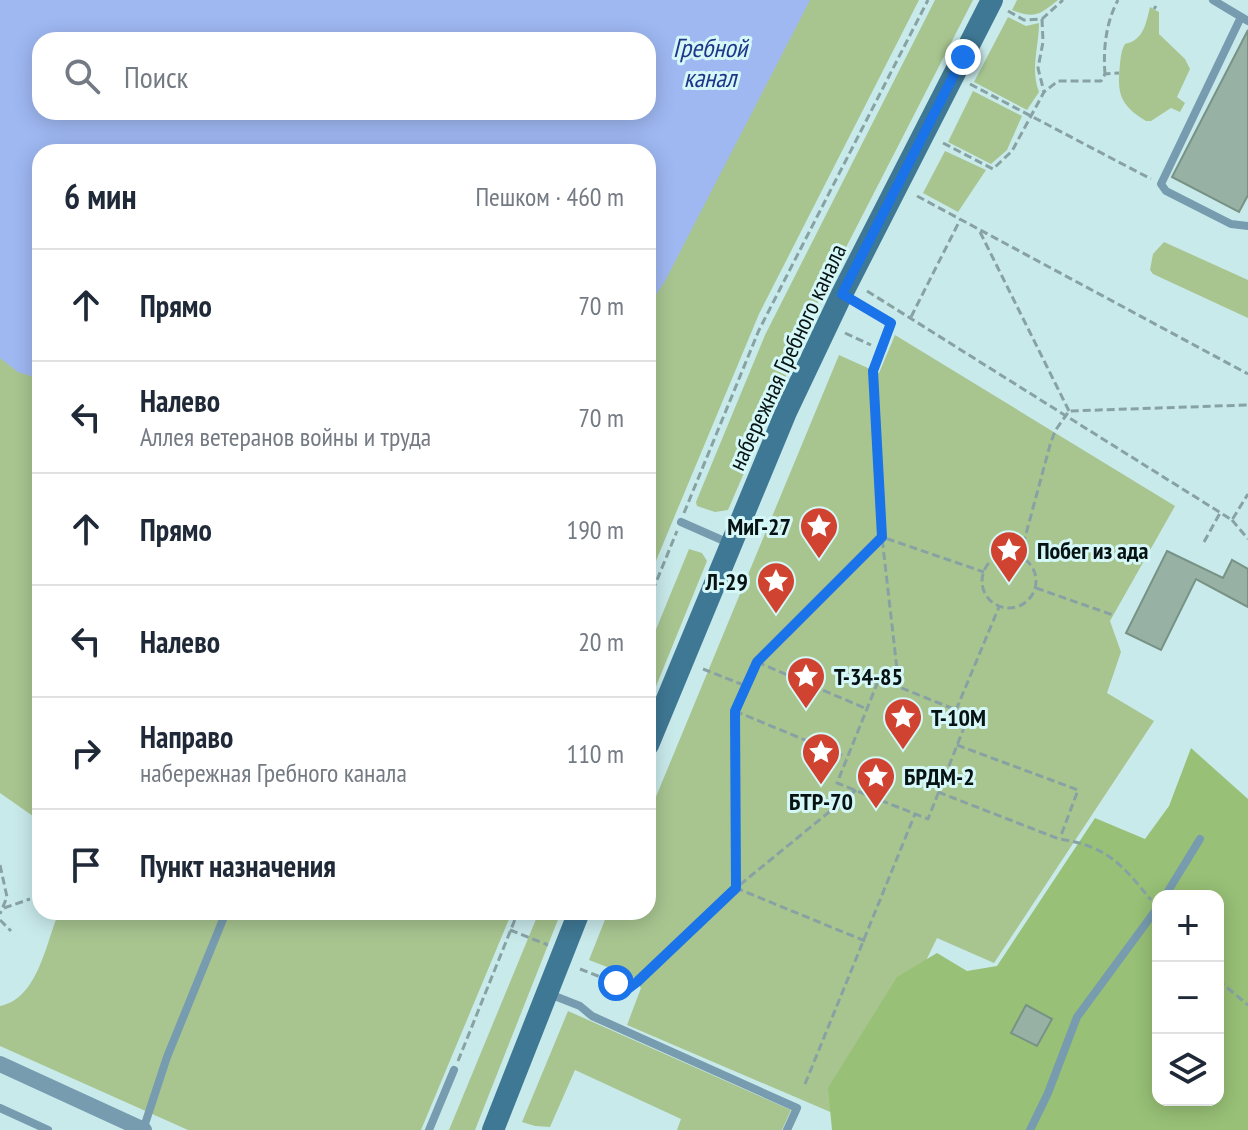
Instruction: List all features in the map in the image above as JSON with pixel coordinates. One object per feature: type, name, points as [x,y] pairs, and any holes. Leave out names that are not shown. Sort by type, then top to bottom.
[{"type":"street","name":"набережная Гребного канала","points":[[656,726],[786,412],[842,294],[1000,6]]},
{"type":"street","points":[[493,1130],[576,920]]},
{"type":"street","points":[[0,1064],[144,1130]]},
{"type":"lane","points":[[1213,0],[1244,19],[1161,184],[1166,191],[1231,224],[1248,226]]},
{"type":"lane","points":[[842,294],[891,323],[882,350]]},
{"type":"lane","points":[[681,522],[731,544]]},
{"type":"lane","points":[[1169,890],[1200,839]]},
{"type":"lane","points":[[1030,1130],[1048,1093],[1077,1017],[1152,915]]},
{"type":"lane","points":[[144,1130],[167,1057],[223,920]]},
{"type":"lane","points":[[546,993],[797,1108],[787,1130]]},
{"type":"lane","points":[[429,1130],[454,1070]]},
{"type":"lane","points":[[0,1108],[48,1130]]},
{"type":"path","points":[[656,583],[759,330],[928,0]]},
{"type":"path","points":[[1000,6],[1024,20],[1042,19],[1063,0]]},
{"type":"path","points":[[943,143],[993,169],[1012,151],[1044,92],[1058,81],[1101,81],[1105,74],[1110,15],[1118,0]]},
{"type":"path","points":[[1042,19],[1043,42],[1038,68],[1044,92]]},
{"type":"path","points":[[1105,74],[1119,73]]},
{"type":"path","points":[[970,84],[1161,184]]},
{"type":"path","points":[[917,196],[1248,374]]},
{"type":"path","points":[[911,317],[960,219]]},
{"type":"path","points":[[978,229],[1068,413]]},
{"type":"path","points":[[867,291],[1068,413],[1232,520],[1248,539]]},
{"type":"path","points":[[845,333],[882,350],[873,371],[882,537],[899,687]]},
{"type":"path","points":[[1068,413],[1248,405]]},
{"type":"path","points":[[1020,556],[1050,445],[1055,431],[1068,413]]},
{"type":"path","points":[[1232,520],[1248,494]]},
{"type":"path","points":[[1204,542],[1220,513]]},
{"type":"path","points":[[882,537],[984,572]]},
{"type":"path","points":[[736,888],[735,711],[757,662],[882,537]]},
{"type":"path","points":[[1006,554],[1020,556],[1032,566],[1037,577],[1036,588],[1029,601],[1013,609],[999,607],[988,599],[983,588],[984,572],[994,559],[1006,554]]},
{"type":"path","points":[[1036,588],[1113,615]]},
{"type":"path","points":[[956,710],[999,607]]},
{"type":"path","points":[[757,662],[867,709]]},
{"type":"path","points":[[703,669],[746,686]]},
{"type":"path","points":[[879,679],[969,715],[928,819],[837,783],[867,709],[879,679]]},
{"type":"path","points":[[735,711],[847,757]]},
{"type":"path","points":[[957,745],[1078,790],[1059,839]]},
{"type":"path","points":[[580,969],[629,988],[736,888],[856,790]]},
{"type":"path","points":[[938,792],[1059,839],[1075,841],[1116,859],[1152,900]]},
{"type":"path","points":[[805,1084],[915,814]]},
{"type":"path","points":[[0,865],[7,897],[0,917],[11,931]]},
{"type":"path","points":[[736,888],[865,941]]},
{"type":"path","points":[[4,908],[30,899]]},
{"type":"path","points":[[454,1070],[514,920]]},
{"type":"path","points":[[510,930],[548,945]]},
{"type":"path","points":[[1224,985],[1248,1005]]},
{"type":"green space","name":"Гребной канал","points":[[0,0],[919,0],[759,314],[656,561],[656,144],[32,144],[32,815],[0,793]]},
{"type":"green space","points":[[935,0],[973,0],[817,304],[728,510],[715,512],[697,506],[696,502],[765,335]]},
{"type":"green space","points":[[1017,0],[1058,0],[1032,15],[1012,10]]},
{"type":"green space","points":[[1150,7],[1159,12],[1159,34],[1185,59],[1190,69],[1177,97],[1185,103],[1180,112],[1171,108],[1146,121],[1125,103],[1119,74],[1125,44],[1140,35]]},
{"type":"green space","points":[[1008,17],[1026,26],[1039,23],[1035,66],[1039,92],[1027,110],[974,82]]},
{"type":"green space","points":[[973,91],[1022,116],[1007,150],[991,164],[948,142]]},
{"type":"green space","points":[[945,151],[986,170],[958,212],[923,193]]},
{"type":"green space","points":[[1164,242],[1248,280],[1248,318],[1153,274],[1150,270],[1153,254]]},
{"type":"green space","points":[[895,335],[1175,506],[1110,621],[1121,652],[1107,693],[1154,721],[994,963],[937,938],[849,1120],[627,1025],[641,988],[633,977],[589,960],[605,920],[656,920],[656,797],[839,355],[879,373]]},
{"type":"green space","points":[[689,549],[702,553],[707,561],[656,686],[656,629]]},
{"type":"green space","points":[[1191,748],[1248,799],[1248,1130],[832,1130],[828,1088],[897,977],[937,953],[967,971],[997,966],[1095,818],[1145,839],[1169,806]]},
{"type":"green space","points":[[56,920],[509,920],[421,1130],[188,1130],[0,1046],[0,1006],[23,993],[45,953]]},
{"type":"green space","points":[[536,920],[558,920],[475,1130],[449,1130]]},
{"type":"green space","points":[[568,1011],[791,1110],[782,1130],[677,1130],[681,1119],[575,1070],[550,1127],[522,1122]]},
{"type":"water","name":"Гребной канал","points":[[0,0],[810,0],[656,295],[656,144],[32,144],[32,376],[18,372],[0,358]]},
{"type":"building","points":[[1248,30],[1248,195],[1239,212],[1172,177]]},
{"type":"building","points":[[1167,551],[1223,578],[1232,560],[1248,569],[1248,607],[1196,579],[1161,650],[1126,633]]},
{"type":"building","points":[[1026,1005],[1052,1019],[1037,1046],[1011,1033]]},
{"type":"place","name":"МиГ-27","points":[[819,560]]},
{"type":"place","name":"Побег из ада","points":[[1009,584]]},
{"type":"place","name":"Л-29","points":[[776,615]]},
{"type":"place","name":"T-34-85","points":[[806,710]]},
{"type":"place","name":"Т-10М","points":[[903,751]]},
{"type":"place","name":"БТР-70","points":[[821,786]]},
{"type":"place","name":"БРДМ-2","points":[[876,810]]},
{"type":"route","points":[[616,983],[629,988],[637,982],[736,888],[735,711],[757,662],[882,537],[873,371],[891,323],[842,294],[963,57]]}]
